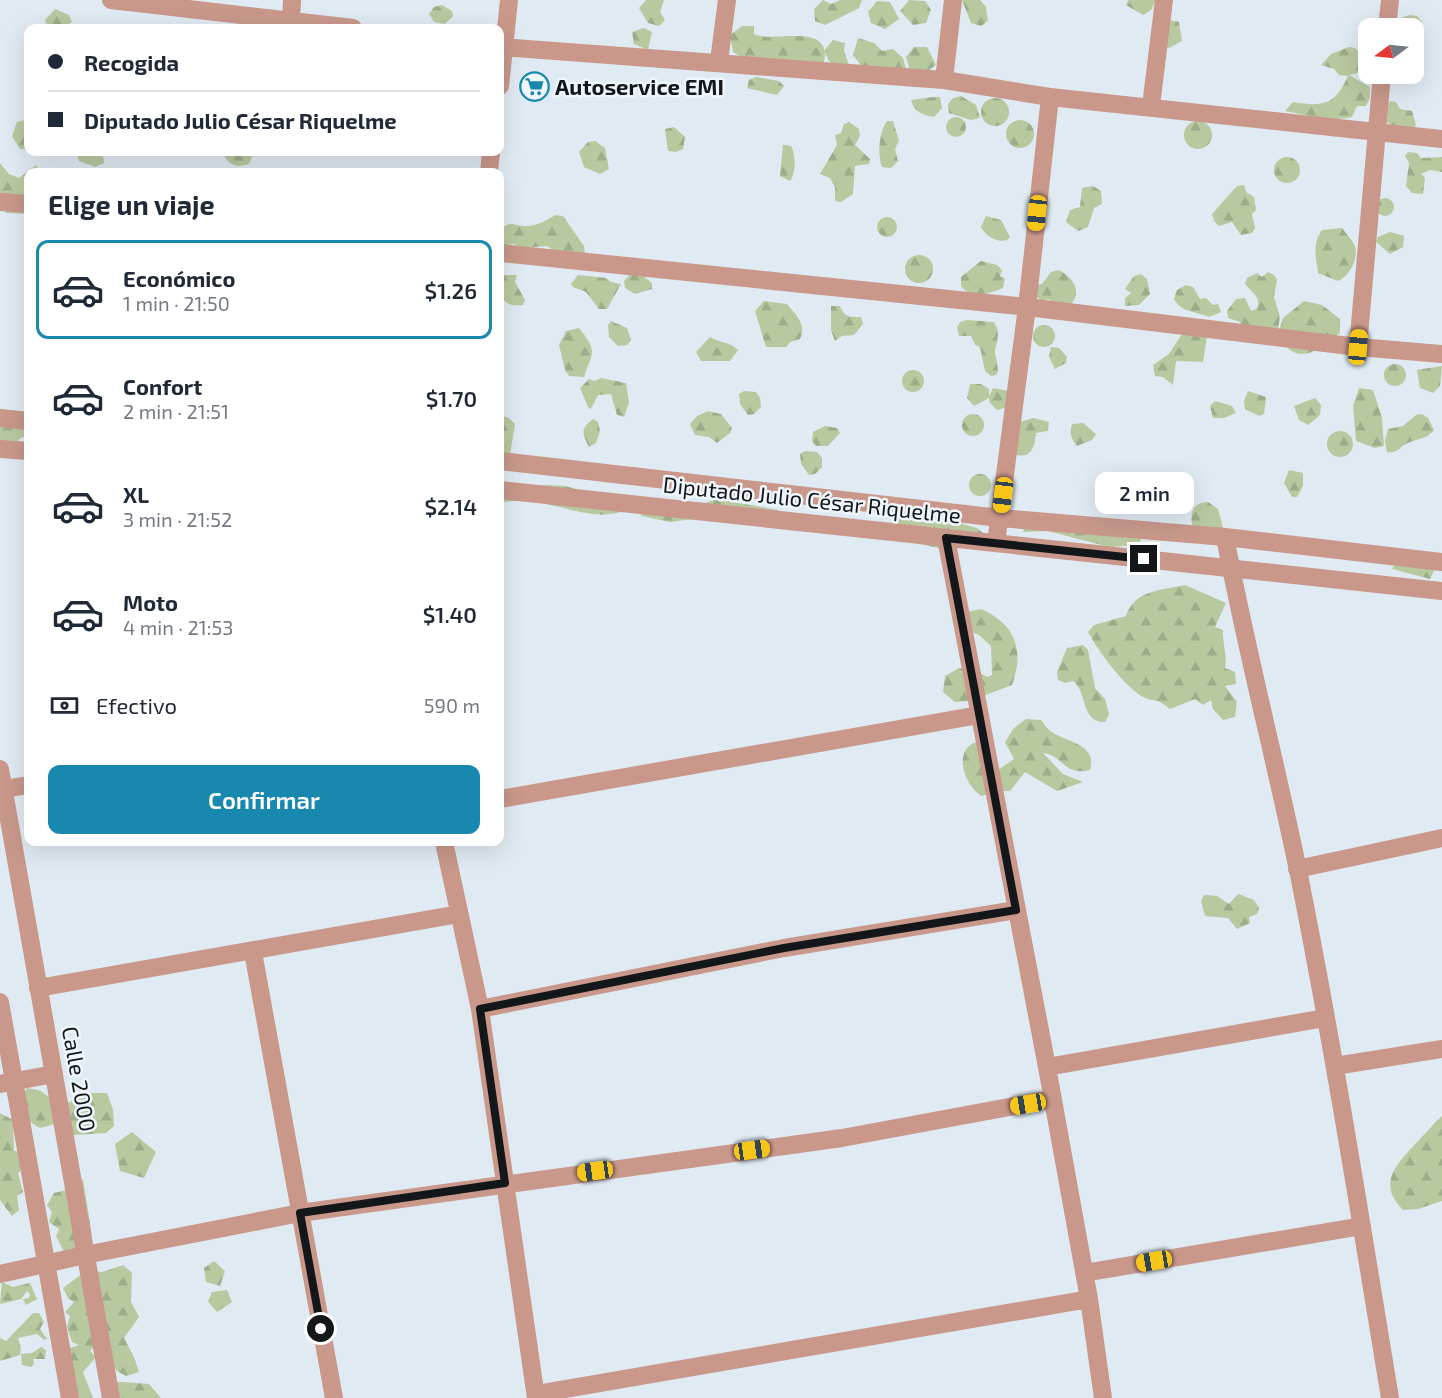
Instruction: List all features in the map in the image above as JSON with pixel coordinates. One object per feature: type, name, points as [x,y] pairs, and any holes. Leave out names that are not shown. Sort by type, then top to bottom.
[{"type":"street","points":[[111,0],[322,24]]},
{"type":"street","points":[[291,20],[292,0]]},
{"type":"street","points":[[504,34],[509,0]]},
{"type":"street","points":[[719,62],[727,0]]},
{"type":"street","points":[[944,80],[953,0]]},
{"type":"street","points":[[1151,106],[1164,0]]},
{"type":"street","points":[[1388,18],[1390,0]]},
{"type":"street","points":[[504,48],[944,80],[1050,97],[1151,106],[1442,139]]},
{"type":"street","points":[[1358,347],[1381,84]]},
{"type":"street","points":[[996,543],[1027,307],[1050,97]]},
{"type":"street","points":[[0,201],[24,204]]},
{"type":"street","points":[[504,253],[1027,307],[1358,347],[1442,354]]},
{"type":"street","points":[[0,418],[24,421]]},
{"type":"street","points":[[0,449],[24,451]]},
{"type":"street","name":"Diputado Julio César Riquelme","points":[[504,461],[1000,518],[1225,537],[1442,562]]},
{"type":"street","name":"Diputado Julio César Riquelme","points":[[504,490],[1442,591]]},
{"type":"street","points":[[1225,537],[1242,629],[1297,869],[1335,1066],[1390,1398]]},
{"type":"street","points":[[946,538],[1047,1067],[1089,1299],[1102,1398]]},
{"type":"street","points":[[504,798],[979,715]]},
{"type":"street","name":"Calle 2000","points":[[0,769],[111,1398]]},
{"type":"street","points":[[2,790],[24,787]]},
{"type":"street","points":[[1297,869],[1442,838]]},
{"type":"street","points":[[445,846],[480,1009],[536,1396],[1089,1299]]},
{"type":"street","points":[[480,1009],[784,948],[1016,910]]},
{"type":"street","points":[[39,988],[459,914]]},
{"type":"street","points":[[253,952],[334,1398]]},
{"type":"street","points":[[0,1002],[7,1083],[46,1264],[70,1398]]},
{"type":"street","points":[[1047,1067],[1325,1018]]},
{"type":"street","points":[[1335,1066],[1442,1049]]},
{"type":"street","points":[[7,1083],[54,1074]]},
{"type":"street","points":[[0,1274],[300,1213],[842,1138],[1052,1099]]},
{"type":"street","points":[[1084,1273],[1362,1226]]},
{"type":"green space","points":[[646,0],[664,0],[660,12],[665,20],[659,26],[648,23],[639,8]]},
{"type":"green space","points":[[823,0],[831,4],[840,0],[862,0],[859,8],[825,25],[815,21],[814,9]]},
{"type":"green space","points":[[909,0],[925,1],[931,10],[926,23],[913,25],[900,11]]},
{"type":"green space","points":[[962,0],[980,0],[986,7],[988,21],[981,26],[971,23]]},
{"type":"green space","points":[[1128,0],[1156,0],[1151,10],[1143,15],[1126,5]]},
{"type":"green space","points":[[877,1],[890,2],[899,19],[885,29],[871,23],[868,12]]},
{"type":"green space","points":[[442,5],[452,11],[453,16],[445,24],[434,22],[429,14],[434,7]]},
{"type":"green space","points":[[55,9],[69,15],[72,22],[47,24],[45,20]]},
{"type":"green space","points":[[1410,15],[1419,18],[1403,18]]},
{"type":"green space","points":[[1165,19],[1179,22],[1182,41],[1169,48],[1160,46]]},
{"type":"green space","points":[[742,26],[754,26],[754,34],[763,36],[812,38],[821,43],[825,52],[823,66],[745,59],[733,52],[730,35]]},
{"type":"green space","points":[[644,28],[652,32],[648,50],[634,44],[632,32]]},
{"type":"green space","points":[[858,38],[874,43],[882,51],[893,49],[903,58],[906,69],[867,73],[853,55]]},
{"type":"green space","points":[[833,40],[845,43],[844,51],[849,65],[836,67],[829,61],[824,51]]},
{"type":"green space","points":[[914,47],[927,47],[936,65],[923,74],[909,68],[906,57]]},
{"type":"green space","points":[[1349,47],[1358,51],[1358,73],[1349,75],[1358,80],[1358,84],[1370,87],[1370,98],[1366,106],[1357,106],[1352,117],[1335,119],[1285,111],[1293,102],[1321,104],[1338,93],[1348,76],[1339,75],[1334,69],[1321,65],[1331,54]]},
{"type":"green space","points":[[756,77],[779,81],[784,86],[777,95],[747,88],[749,80]]},
{"type":"green space","points":[[961,96],[976,105],[980,118],[971,120],[949,113],[948,104],[953,98]]},
{"type":"green space","points":[[940,97],[942,108],[934,117],[919,112],[911,100]]},
{"type":"green space","points":[[995,98],[1005,102],[1009,112],[1005,122],[995,126],[985,122],[981,112],[985,102]]},
{"type":"green space","points":[[1390,101],[1396,102],[1400,109],[1412,111],[1416,125],[1411,130],[1393,126],[1383,120]]},
{"type":"green space","points":[[956,117],[963,120],[966,127],[963,134],[956,137],[949,134],[946,127],[949,120]]},
{"type":"green space","points":[[24,120],[24,150],[20,149],[12,136],[17,122]]},
{"type":"green space","points":[[1020,120],[1030,124],[1034,134],[1030,144],[1020,148],[1010,144],[1006,134],[1010,124]]},
{"type":"green space","points":[[887,121],[893,121],[899,141],[895,149],[898,161],[891,168],[882,167],[880,156],[881,137]]},
{"type":"green space","points":[[1198,121],[1208,125],[1212,135],[1208,145],[1198,149],[1188,145],[1184,135],[1188,125]]},
{"type":"green space","points":[[849,122],[859,129],[860,136],[855,145],[870,159],[869,164],[855,166],[853,194],[841,202],[835,201],[835,187],[830,178],[820,174],[837,145],[835,135],[841,133],[844,124]]},
{"type":"green space","points":[[674,127],[685,137],[683,149],[676,152],[668,151],[665,129]]},
{"type":"green space","points":[[595,141],[605,148],[609,169],[600,174],[584,167],[579,152],[588,142]]},
{"type":"green space","points":[[783,145],[791,146],[794,154],[795,164],[790,181],[780,176]]},
{"type":"green space","points":[[1408,152],[1417,153],[1421,158],[1442,157],[1442,172],[1430,170],[1421,174],[1425,178],[1423,194],[1412,193],[1406,186],[1409,163],[1405,156]]},
{"type":"green space","points":[[77,156],[103,156],[104,163],[95,167],[79,161]]},
{"type":"green space","points":[[224,156],[252,156],[249,164],[239,166],[227,160]]},
{"type":"green space","points":[[1287,157],[1297,160],[1300,170],[1297,180],[1287,183],[1277,180],[1274,170],[1277,160]]},
{"type":"green space","points":[[0,163],[9,174],[19,178],[24,174],[24,214],[7,213],[0,208]]},
{"type":"green space","points":[[1244,185],[1246,192],[1254,197],[1256,210],[1252,214],[1255,228],[1252,233],[1241,235],[1232,222],[1219,226],[1212,214],[1237,186]]},
{"type":"green space","points":[[1093,186],[1101,191],[1102,204],[1094,208],[1088,227],[1078,231],[1066,222],[1070,210],[1080,207],[1082,188]]},
{"type":"green space","points":[[1381,198],[1389,198],[1394,203],[1392,214],[1381,216],[1376,211],[1376,203]]},
{"type":"green space","points":[[555,215],[563,216],[584,246],[585,253],[581,257],[553,251],[548,246],[520,248],[514,244],[504,246],[504,227],[507,225],[534,225]]},
{"type":"green space","points":[[986,216],[1001,220],[1010,237],[1007,240],[995,240],[986,233],[981,227]]},
{"type":"green space","points":[[887,217],[894,220],[897,227],[894,234],[887,237],[880,234],[877,227],[880,220]]},
{"type":"green space","points":[[1342,228],[1354,244],[1356,255],[1350,271],[1338,281],[1318,273],[1316,246],[1322,230]]},
{"type":"green space","points":[[1390,232],[1404,236],[1403,247],[1390,254],[1376,242],[1378,237]]},
{"type":"green space","points":[[919,255],[929,259],[933,269],[929,279],[919,283],[909,279],[905,269],[909,259]]},
{"type":"green space","points":[[981,261],[997,265],[1002,270],[1000,276],[1005,278],[1003,288],[986,294],[975,294],[961,286],[961,277]]},
{"type":"green space","points":[[1059,270],[1072,280],[1076,289],[1071,304],[1051,303],[1049,299],[1043,301],[1036,297],[1037,285],[1042,284],[1051,272]]},
{"type":"green space","points":[[1268,272],[1277,280],[1274,297],[1280,317],[1276,340],[1244,329],[1240,322],[1228,318],[1227,311],[1236,299],[1245,298],[1251,311],[1257,309],[1256,295],[1245,284],[1247,278],[1257,273],[1262,277]]},
{"type":"green space","points":[[630,274],[642,275],[652,283],[652,289],[635,294],[625,288],[624,281]]},
{"type":"green space","points":[[1141,274],[1147,279],[1150,294],[1139,305],[1125,306],[1125,298],[1131,293],[1125,289],[1134,276]]},
{"type":"green space","points":[[517,275],[515,282],[525,300],[523,305],[510,304],[504,300],[504,276]]},
{"type":"green space","points":[[578,275],[606,278],[611,282],[621,284],[607,309],[599,309],[586,292],[573,287],[571,284]]},
{"type":"green space","points":[[1186,285],[1193,287],[1200,299],[1206,298],[1213,305],[1218,304],[1221,312],[1209,317],[1189,311],[1177,304],[1174,299],[1177,290]]},
{"type":"green space","points":[[764,301],[787,304],[801,324],[800,339],[790,342],[786,347],[766,347],[755,311]]},
{"type":"green space","points":[[1304,301],[1322,305],[1340,319],[1340,333],[1323,346],[1299,354],[1285,345],[1278,334],[1283,318]]},
{"type":"green space","points":[[831,306],[840,306],[848,316],[861,317],[863,324],[854,335],[842,336],[835,341],[831,330]]},
{"type":"green space","points":[[967,320],[994,322],[998,336],[995,350],[998,371],[996,375],[991,376],[985,371],[980,347],[975,345],[971,336],[959,336],[957,328],[960,322]]},
{"type":"green space","points":[[611,321],[627,328],[631,340],[627,345],[618,346],[609,337],[608,325]]},
{"type":"green space","points":[[1044,325],[1052,328],[1055,336],[1052,344],[1044,347],[1036,344],[1033,336],[1036,328]]},
{"type":"green space","points":[[579,328],[592,352],[584,377],[569,376],[565,370],[559,345],[566,331]]},
{"type":"green space","points":[[1182,334],[1207,336],[1203,362],[1176,361],[1173,385],[1163,377],[1155,376],[1153,365],[1169,354]]},
{"type":"green space","points":[[710,337],[738,350],[730,361],[701,361],[696,352]]},
{"type":"green space","points":[[1051,347],[1059,348],[1067,357],[1066,363],[1055,369],[1049,357]]},
{"type":"green space","points":[[1395,364],[1403,367],[1406,375],[1403,383],[1395,386],[1387,383],[1384,375],[1387,367]]},
{"type":"green space","points":[[1442,366],[1440,386],[1433,393],[1420,388],[1417,370]]},
{"type":"green space","points":[[913,370],[921,373],[924,381],[921,389],[913,392],[905,389],[902,381],[905,373]]},
{"type":"green space","points":[[601,378],[626,383],[629,403],[624,417],[617,415],[611,394],[598,395],[591,409],[588,407],[580,388],[589,379],[595,381]]},
{"type":"green space","points":[[970,384],[981,384],[989,389],[989,396],[993,388],[1009,391],[1008,407],[997,410],[990,403],[989,398],[974,406],[967,398]]},
{"type":"green space","points":[[1359,388],[1373,390],[1382,418],[1384,446],[1375,448],[1356,441],[1353,406]]},
{"type":"green space","points":[[744,391],[756,392],[760,398],[761,407],[754,414],[748,415],[740,404],[739,394]]},
{"type":"green space","points":[[1248,391],[1266,397],[1264,414],[1259,416],[1245,409],[1244,401]]},
{"type":"green space","points":[[1315,398],[1321,405],[1320,415],[1308,425],[1299,420],[1294,406]]},
{"type":"green space","points":[[1215,401],[1232,406],[1236,413],[1224,418],[1213,418],[1210,406]]},
{"type":"green space","points":[[0,409],[24,412],[24,438],[16,442],[0,444]]},
{"type":"green space","points":[[708,411],[721,414],[732,428],[730,433],[717,443],[709,437],[695,435],[690,424],[697,416]]},
{"type":"green space","points":[[973,414],[981,417],[984,425],[981,433],[973,436],[965,433],[962,425],[965,417]]},
{"type":"green space","points":[[1422,414],[1428,418],[1434,430],[1428,436],[1405,444],[1396,451],[1387,452],[1385,441],[1388,429],[1403,426],[1416,415]]},
{"type":"green space","points":[[504,416],[515,424],[508,467],[504,470]]},
{"type":"green space","points":[[1033,418],[1049,422],[1048,431],[1036,433],[1035,443],[1028,454],[1014,454],[1020,422]]},
{"type":"green space","points":[[593,419],[598,422],[600,431],[596,443],[589,447],[584,429]]},
{"type":"green space","points":[[1083,423],[1096,434],[1092,440],[1077,446],[1071,436],[1072,424]]},
{"type":"green space","points":[[825,426],[837,428],[840,433],[828,446],[816,446],[812,441],[813,432]]},
{"type":"green space","points":[[1340,431],[1349,435],[1353,444],[1349,453],[1340,457],[1331,453],[1327,444],[1331,435]]},
{"type":"green space","points":[[805,451],[817,452],[822,458],[822,467],[815,474],[809,475],[801,464],[800,454]]},
{"type":"green space","points":[[1289,470],[1303,473],[1303,486],[1297,497],[1292,497],[1284,483]]},
{"type":"green space","points":[[980,474],[988,477],[991,485],[988,493],[980,496],[972,493],[969,485],[972,477]]},
{"type":"green space","points":[[548,485],[565,486],[637,505],[614,513],[592,514],[535,502],[504,502],[504,490]]},
{"type":"green space","points":[[717,499],[778,510],[791,521],[701,518],[670,522],[641,516],[643,501],[690,508]]},
{"type":"green space","points":[[1208,502],[1218,509],[1223,528],[1194,532],[1192,512],[1198,505]]},
{"type":"green space","points":[[898,517],[926,522],[948,520],[977,528],[984,534],[943,549],[902,540],[888,525]]},
{"type":"green space","points":[[1025,526],[1142,537],[1139,545],[1109,547],[1048,531],[1023,532]]},
{"type":"green space","points":[[1395,564],[1432,564],[1434,571],[1430,579],[1392,569]]},
{"type":"green space","points":[[1185,585],[1226,603],[1215,627],[1223,630],[1225,668],[1235,672],[1236,684],[1225,686],[1237,702],[1235,717],[1223,720],[1213,709],[1211,700],[1203,705],[1195,699],[1170,709],[1159,702],[1145,698],[1121,678],[1105,659],[1088,632],[1094,625],[1126,616],[1130,607],[1142,596],[1158,590]]},
{"type":"green space","points":[[981,609],[993,615],[1009,630],[1017,650],[1016,672],[1012,685],[970,701],[955,702],[943,692],[945,676],[959,668],[974,670],[987,677],[992,675],[991,646],[979,635],[965,629],[967,612]]},
{"type":"green space","points":[[1083,645],[1088,650],[1095,688],[1105,699],[1109,714],[1105,722],[1097,721],[1088,712],[1081,692],[1073,681],[1065,683],[1058,680],[1057,672],[1067,648]]},
{"type":"green space","points":[[1026,719],[1041,720],[1050,731],[1085,749],[1091,761],[1090,770],[1074,770],[1055,757],[1043,753],[1063,774],[1083,782],[1057,791],[1025,772],[1010,791],[996,791],[982,796],[970,784],[966,776],[963,768],[965,752],[969,746],[977,742],[998,770],[1014,759],[1005,742],[1014,728]]},
{"type":"green space","points":[[1238,894],[1254,900],[1259,908],[1257,914],[1249,917],[1250,923],[1237,929],[1228,918],[1205,916],[1201,901],[1204,895],[1217,896],[1229,904]]},
{"type":"green space","points":[[27,1088],[41,1091],[60,1106],[92,1093],[107,1093],[113,1110],[114,1126],[106,1133],[73,1135],[59,1123],[40,1128],[25,1119],[22,1097]]},
{"type":"green space","points":[[0,1113],[13,1120],[14,1151],[20,1151],[22,1170],[18,1173],[23,1192],[17,1196],[19,1210],[12,1216],[0,1200]]},
{"type":"green space","points":[[1442,1116],[1442,1201],[1418,1209],[1403,1210],[1391,1190],[1390,1181],[1393,1173],[1404,1156]]},
{"type":"green space","points":[[132,1132],[156,1152],[144,1178],[120,1171],[115,1144]]},
{"type":"green space","points":[[83,1179],[92,1236],[84,1256],[66,1256],[56,1236],[59,1229],[49,1222],[52,1212],[47,1205],[54,1193],[66,1190]]},
{"type":"green space","points":[[214,1261],[225,1271],[220,1286],[206,1282],[204,1268]]},
{"type":"green space","points":[[123,1265],[132,1273],[131,1302],[139,1317],[124,1338],[139,1372],[126,1376],[117,1371],[97,1344],[90,1351],[96,1357],[83,1372],[93,1398],[70,1398],[61,1351],[79,1345],[72,1342],[67,1327],[70,1316],[65,1312],[74,1302],[68,1298],[63,1288],[87,1270],[102,1272]]},
{"type":"green space","points":[[2,1282],[13,1287],[30,1283],[37,1299],[26,1305],[23,1299],[29,1298],[30,1294],[27,1291],[21,1299],[0,1304]]},
{"type":"green space","points":[[227,1290],[232,1302],[217,1312],[208,1302],[212,1292]]},
{"type":"green space","points":[[33,1313],[39,1313],[44,1322],[40,1329],[47,1339],[44,1340],[37,1334],[18,1338],[21,1348],[20,1355],[0,1361],[0,1338],[6,1341]]},
{"type":"green space","points":[[41,1347],[46,1350],[45,1359],[33,1359],[34,1364],[31,1367],[22,1365],[21,1354],[32,1353]]},
{"type":"green space","points":[[109,1381],[149,1384],[161,1398],[106,1398]]},
{"type":"place","name":"Autoservice EMI","points":[[534,87]]},
{"type":"route","points":[[321,1329],[300,1213],[505,1183],[480,1009],[784,948],[1016,910],[946,538],[1144,559]]}]
